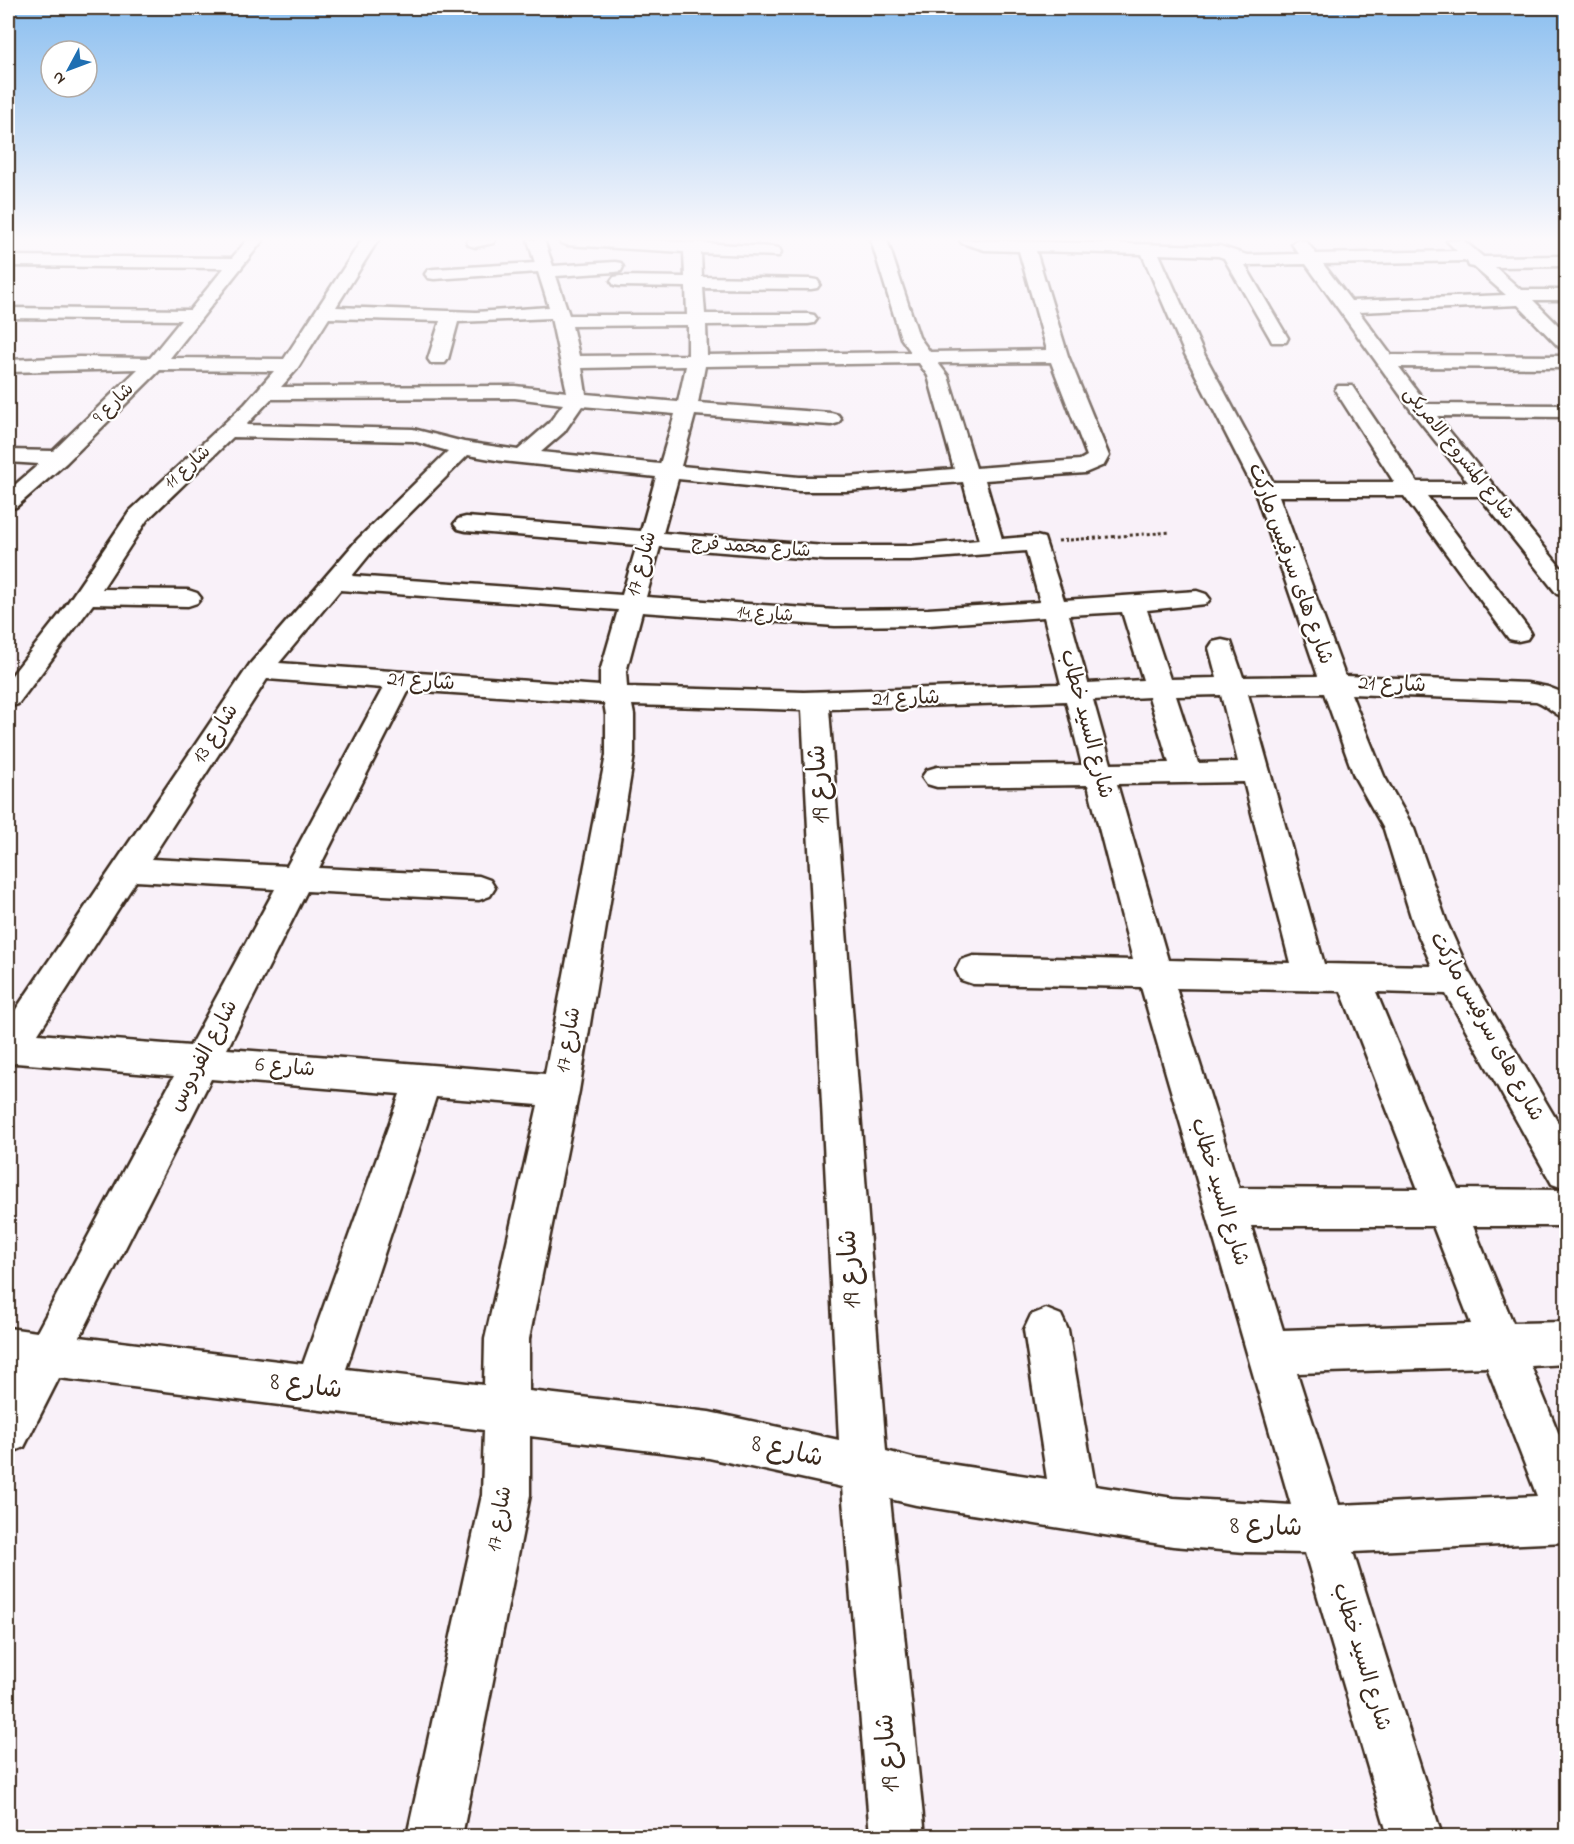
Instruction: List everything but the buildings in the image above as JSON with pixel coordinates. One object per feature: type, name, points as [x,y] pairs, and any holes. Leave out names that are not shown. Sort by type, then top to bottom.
[{"type":"street","name":"شارع 9","points":[[8,502],[58,458],[156,363],[184,326]]},
{"type":"street","name":"شارع 11","points":[[8,698],[46,652],[138,516],[266,393],[290,365],[314,326]]},
{"type":"street","points":[[438,360],[448,326]]},
{"type":"street","points":[[499,335],[500,326]]},
{"type":"street","points":[[523,457],[560,423],[576,399],[576,377],[563,326]]},
{"type":"street","name":"شارع 17","points":[[434,1836],[506,1495],[509,1452],[505,1375],[507,1339],[560,1091],[620,755],[620,715],[615,696],[613,672],[686,408],[697,361],[697,326]]},
{"type":"street","points":[[906,326],[910,338],[938,376],[993,547]]},
{"type":"street","points":[[228,431],[413,435],[428,437],[463,448],[523,457],[823,484],[1077,467],[1092,463],[1098,456],[1058,356],[1049,326]]},
{"type":"street","name":"شارع هاى سرفيس ماركت","points":[[1181,326],[1226,415],[1251,457],[1265,489],[1333,683],[1369,776],[1399,829],[1430,923],[1456,980],[1566,1171]]},
{"type":"street","points":[[1272,326],[1279,338]]},
{"type":"street","name":"شارع المشروع الامريكى","points":[[1360,326],[1421,410],[1562,578]]},
{"type":"street","points":[[1548,326],[1566,343]]},
{"type":"street","points":[[572,362],[1058,356]]},
{"type":"street","points":[[1386,361],[1566,362]]},
{"type":"street","points":[[8,366],[156,363],[290,365]]},
{"type":"street","points":[[1345,390],[1410,489],[1518,633]]},
{"type":"street","points":[[266,393],[514,392],[831,419]]},
{"type":"street","points":[[1421,410],[1566,411]]},
{"type":"street","name":"شارع 13","points":[[9,1049],[126,868],[259,670],[332,582],[398,510],[463,448]]},
{"type":"street","points":[[8,456],[58,458]]},
{"type":"street","points":[[1265,489],[1487,489]]},
{"type":"street","name":"شارع محمد فرج","points":[[466,524],[648,541],[857,554],[911,553],[1036,543]]},
{"type":"street","name":"شارع السيد خطاب","points":[[1036,543],[1154,973],[1415,1836]]},
{"type":"street","name":"شارع 14","points":[[332,582],[835,618],[928,617],[1197,599]]},
{"type":"street","points":[[85,596],[188,598]]},
{"type":"street","points":[[1132,603],[1187,773]]},
{"type":"street","points":[[1222,648],[1311,977]]},
{"type":"street","name":"شارع 21","points":[[259,670],[615,696],[815,701],[1333,683],[1529,692],[1560,704]]},
{"type":"street","name":"شارع الفردوس","points":[[8,1431],[27,1353],[201,1061],[400,681]]},
{"type":"street","name":"شارع 19","points":[[815,701],[864,1470],[897,1836]]},
{"type":"street","points":[[937,777],[1256,772]]},
{"type":"street","points":[[126,868],[479,888]]},
{"type":"street","points":[[973,970],[1456,980]]},
{"type":"street","points":[[1353,978],[1566,1508]]},
{"type":"street","name":"شارع 6","points":[[9,1049],[201,1061],[560,1091]]},
{"type":"street","points":[[317,1388],[423,1080]]},
{"type":"street","points":[[1224,1207],[1566,1208]]},
{"type":"street","points":[[1046,1330],[1075,1508]]},
{"type":"street","points":[[1268,1352],[1566,1343]]},
{"type":"street","name":"شارع 8","points":[[27,1353],[709,1435],[916,1482],[1173,1522],[1323,1530],[1566,1518]]},
{"type":"path","points":[[1036,543],[1171,532]]}]
